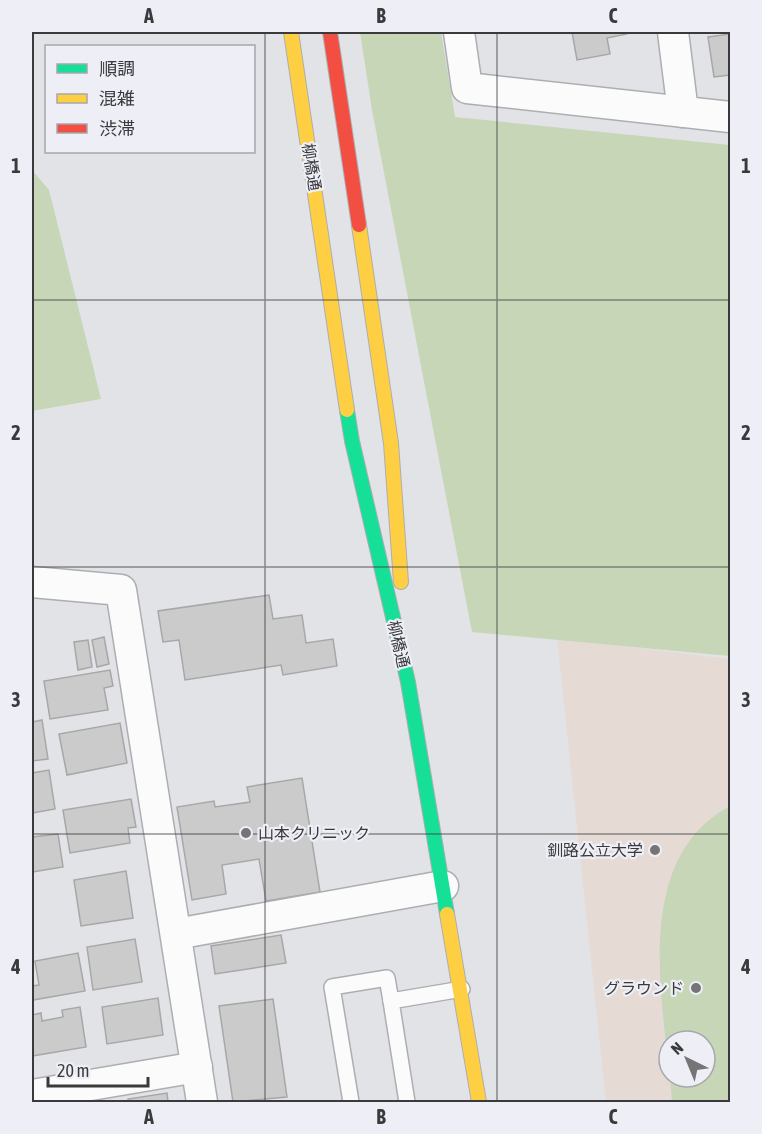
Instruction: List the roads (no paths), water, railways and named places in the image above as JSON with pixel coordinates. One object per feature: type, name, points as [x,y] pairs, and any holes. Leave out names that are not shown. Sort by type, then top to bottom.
[{"type":"street","name":"柳橋通","points":[[291,32],[352,441],[408,682]]},
{"type":"street","name":"柳橋通","points":[[330,32],[391,443],[408,682]]},
{"type":"street","points":[[459,32],[467,87],[730,117]]},
{"type":"street","points":[[672,32],[683,112]]},
{"type":"street","points":[[32,582],[121,590],[202,1102]]},
{"type":"street","points":[[408,682],[462,990],[479,1102]]},
{"type":"street","points":[[176,934],[443,886]]},
{"type":"street","points":[[32,1095],[197,1067]]},
{"type":"lane","points":[[351,1102],[332,987],[387,978],[407,1102]]},
{"type":"lane","points":[[391,1001],[462,990]]},
{"type":"place","name":"山本クリニック","points":[[246,833]]},
{"type":"place","name":"釧路公立大学","points":[[655,850]]},
{"type":"place","name":"グラウンド","points":[[696,988]]}]
